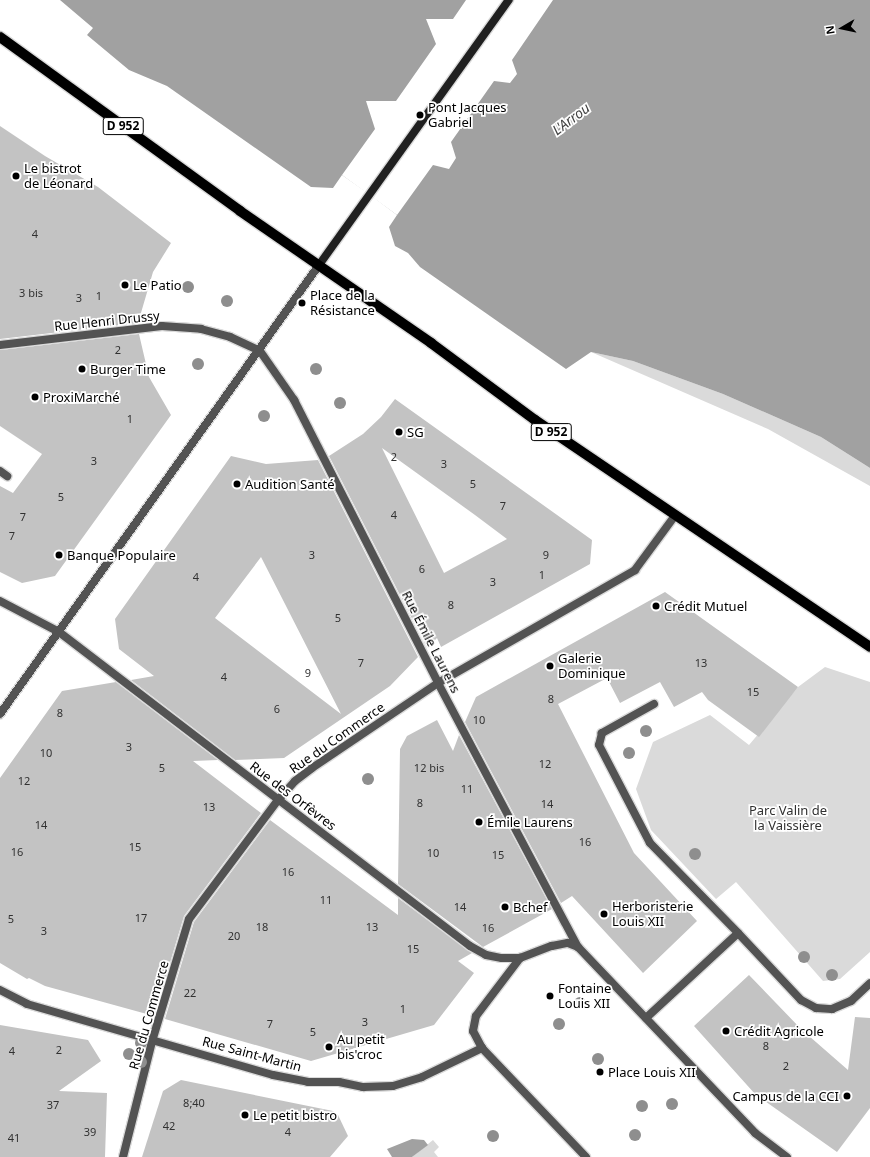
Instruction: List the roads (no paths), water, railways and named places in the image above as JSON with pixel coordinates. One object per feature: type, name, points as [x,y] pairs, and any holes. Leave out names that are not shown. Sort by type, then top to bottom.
[{"type":"main road","points":[[319,266],[509,0]]},
{"type":"main road","name":"D 952","points":[[0,37],[319,266],[431,343],[535,420],[674,516],[870,647]]},
{"type":"street","points":[[0,714],[260,351],[319,266]]},
{"type":"street","name":"Rue Henri Drussy","points":[[0,345],[162,326],[202,329],[230,337],[260,351]]},
{"type":"street","name":"Rue Émile Laurens","points":[[260,351],[294,400],[438,684],[578,947]]},
{"type":"street","points":[[0,471],[8,476]]},
{"type":"street","name":"Rue du Commerce","points":[[124,1157],[153,1038],[189,920],[278,800],[295,781],[312,768],[438,684],[635,570],[674,516]]},
{"type":"street","name":"Rue des Orfèvres","points":[[0,601],[58,632],[470,946],[486,955],[502,958],[520,958]]},
{"type":"street","points":[[654,704],[602,733],[599,746],[650,843],[801,1000],[816,1008],[832,1009],[851,1001],[870,983]]},
{"type":"street","points":[[646,1018],[738,933]]},
{"type":"street","points":[[586,1157],[482,1048],[473,1031],[476,1016],[520,958],[552,946],[568,943],[578,947],[755,1133],[787,1157]]},
{"type":"street","name":"Rue Saint-Martin","points":[[0,990],[27,1004],[153,1038],[273,1075],[363,1087],[393,1086],[422,1077],[482,1048]]},
{"type":"water","name":"L'Arrou","points":[[60,0],[870,0],[870,468],[821,437],[723,394],[633,361],[591,352],[566,369],[420,267],[408,253],[395,246],[389,227],[397,215],[369,194],[342,175],[333,188],[311,187],[167,86],[129,70],[87,35],[93,28]]},
{"type":"water","points":[[412,1139],[424,1140],[428,1145],[412,1157],[392,1157],[387,1149]]},
{"type":"place","name":"Pont Jacques Gabriel","points":[[420,115]]},
{"type":"place","name":"Le bistrot de Léonard","points":[[16,176]]},
{"type":"place","name":"Le Patio","points":[[125,285]]},
{"type":"place","name":"Place de la Résistance","points":[[302,303]]},
{"type":"place","name":"Burger Time","points":[[82,369]]},
{"type":"place","name":"ProxiMarché","points":[[35,397]]},
{"type":"place","name":"SG","points":[[399,432]]},
{"type":"place","name":"Audition Santé","points":[[237,484]]},
{"type":"place","name":"Banque Populaire","points":[[59,555]]},
{"type":"place","name":"Crédit Mutuel","points":[[656,606]]},
{"type":"place","name":"Galerie Dominique","points":[[550,666]]},
{"type":"place","name":"Émile Laurens","points":[[479,822]]},
{"type":"place","name":"Bchef","points":[[505,907]]},
{"type":"place","name":"Herboristerie Louis XII","points":[[604,914]]},
{"type":"place","name":"Fontaine Louis XII","points":[[550,996]]},
{"type":"place","name":"Crédit Agricole","points":[[726,1031]]},
{"type":"place","name":"Au petit bis'croc","points":[[329,1047]]},
{"type":"place","name":"Place Louis XII","points":[[600,1072]]},
{"type":"place","name":"Campus de la CCI","points":[[847,1096]]},
{"type":"place","name":"Le petit bistro","points":[[245,1115]]},
{"type":"park label","name":"Parc Valin de la Vaissière","points":[[788,818]]}]
